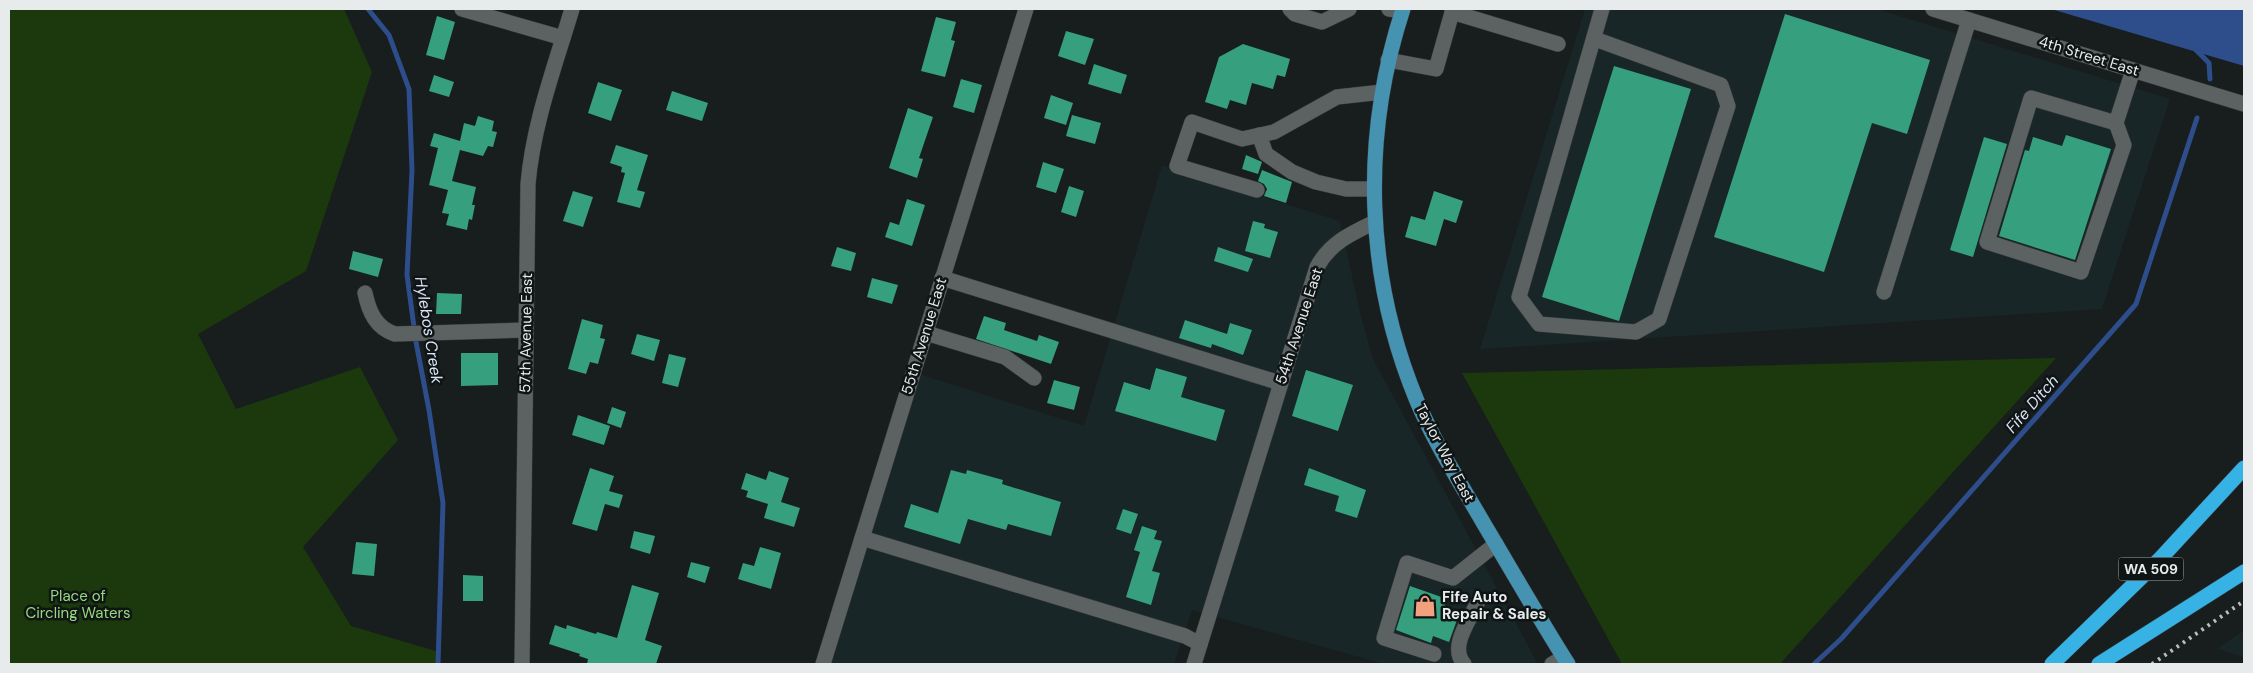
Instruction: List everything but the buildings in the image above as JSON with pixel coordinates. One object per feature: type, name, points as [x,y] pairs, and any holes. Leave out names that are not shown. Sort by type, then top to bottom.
[{"type":"highway","name":"WA 509","points":[[2052,664],[2159,560],[2244,468]]},
{"type":"highway","points":[[2098,664],[2244,572]]},
{"type":"main road","points":[[1375,222],[1376,141],[1382,92],[1398,10]]},
{"type":"main road","name":"Taylor Way East","points":[[1375,222],[1385,296],[1405,368],[1433,435],[1561,662]]},
{"type":"street","points":[[462,9],[563,38]]},
{"type":"street","name":"57th Avenue East","points":[[522,664],[527,208],[530,155],[572,9]]},
{"type":"street","name":"55th Avenue East","points":[[823,664],[1026,9]]},
{"type":"street","points":[[1290,9],[1295,14],[1322,22],[1349,9]]},
{"type":"street","points":[[1595,39],[1721,85],[1728,106],[1658,319],[1636,332],[1540,324],[1519,297],[1595,39],[1602,9]]},
{"type":"street","name":"4th Street East","points":[[1933,9],[2244,104]]},
{"type":"street","points":[[1388,60],[1436,69],[1453,11],[1558,44]]},
{"type":"street","points":[[1884,292],[1969,20]]},
{"type":"street","points":[[2116,123],[2031,98],[1987,242],[2081,272],[2124,145],[2116,123],[2133,70]]},
{"type":"street","points":[[1257,190],[1177,166],[1192,122],[1242,139],[1274,132],[1337,97],[1382,92]]},
{"type":"street","points":[[1259,135],[1266,154],[1292,172],[1331,186],[1346,189],[1374,190]]},
{"type":"street","name":"54th Avenue East","points":[[1194,664],[1311,282],[1324,255],[1343,238],[1375,222]]},
{"type":"street","points":[[942,278],[1280,383]]},
{"type":"street","points":[[365,293],[368,306],[379,326],[388,332],[423,334],[526,330]]},
{"type":"street","points":[[926,333],[1005,357],[1034,378]]},
{"type":"street","points":[[862,538],[1185,636],[1200,644]]},
{"type":"street","points":[[1434,654],[1384,638],[1407,563],[1453,578],[1496,544]]},
{"type":"street","points":[[1464,664],[1459,659],[1458,644],[1477,604]]},
{"type":"shaded area","points":[[1585,9],[1877,9],[2170,99],[2102,309],[1480,349]]},
{"type":"shaded area","points":[[1162,165],[1340,221],[1360,312],[1373,359],[1538,664],[1384,664],[1192,610],[1174,664],[816,664],[910,371],[1084,426]]},
{"type":"shaded area","points":[[2244,630],[2244,657],[2217,649]]},
{"type":"green space","name":"Place of Circling Waters","points":[[9,9],[344,9],[372,72],[306,271],[198,334],[236,409],[360,367],[398,440],[303,547],[351,626],[439,652],[439,664],[9,664]]},
{"type":"green space","points":[[2056,358],[1780,664],[1622,664],[1462,373]]},
{"type":"water","points":[[2051,9],[2244,9],[2244,66]]},
{"type":"waterway","name":"Hylebos Creek","points":[[368,9],[389,35],[409,89],[412,170],[407,275],[416,342],[429,410],[443,503],[438,664]]},
{"type":"waterway","name":"Fife Ditch","points":[[2196,50],[2209,63],[2210,79]]},
{"type":"waterway","name":"Fife Ditch","points":[[1814,664],[1841,639],[2136,304],[2197,118]]},
{"type":"railway","points":[[2152,664],[2244,601]]},
{"type":"place","name":"Fife Auto Repair & Sales","points":[[1425,606]]}]
